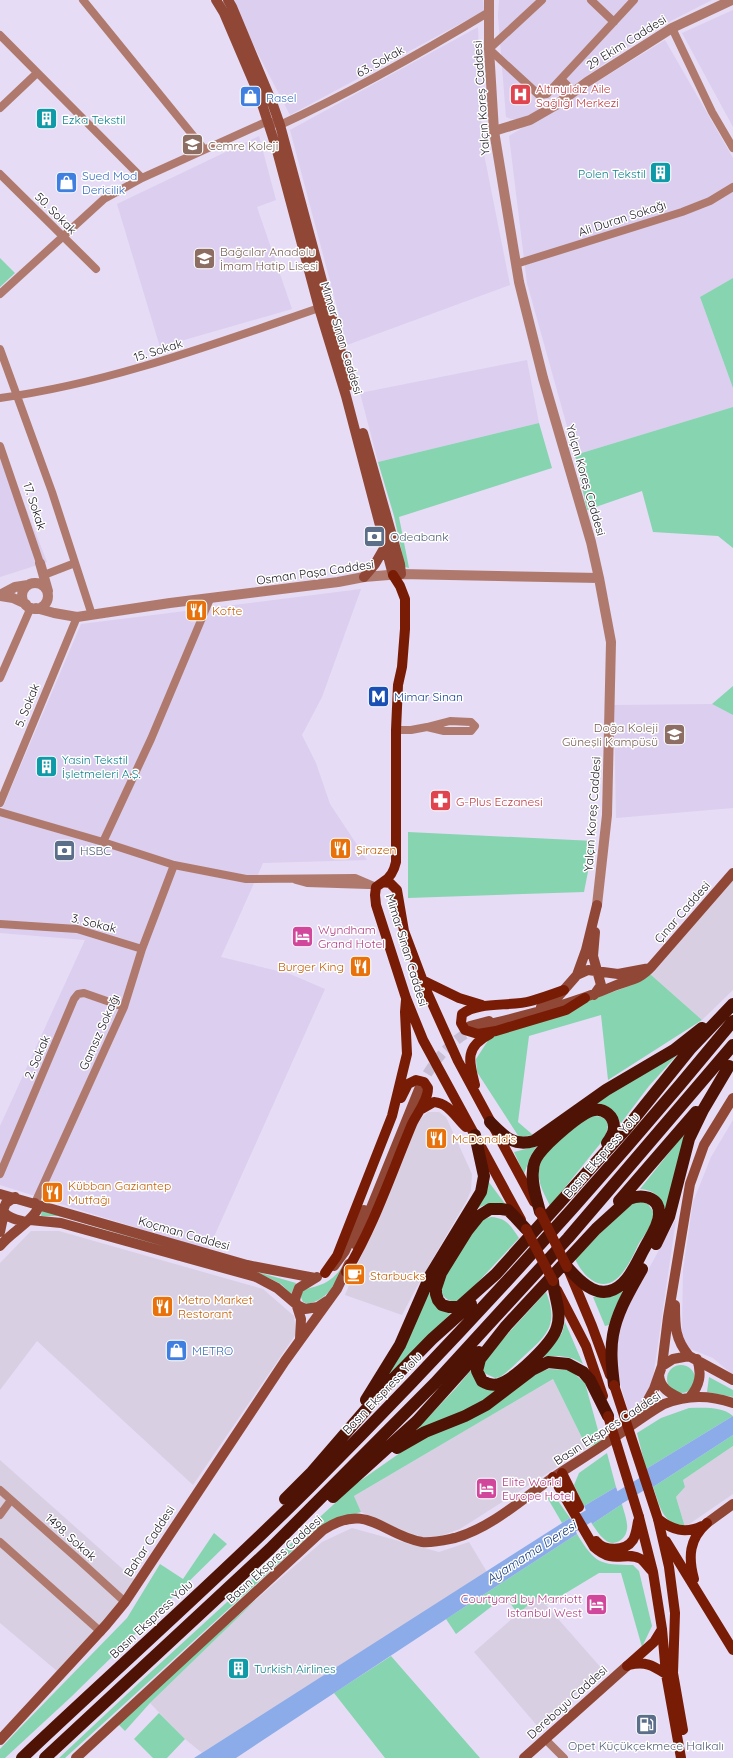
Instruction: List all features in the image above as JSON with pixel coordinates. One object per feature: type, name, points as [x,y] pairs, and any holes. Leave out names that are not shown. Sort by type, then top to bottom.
[{"type":"highway","points":[[490,1122],[500,1132],[513,1141],[521,1144],[534,1141],[606,1090],[674,1050],[733,1003]]},
{"type":"highway","points":[[526,1229],[508,1210],[490,1209],[479,1216],[467,1231],[441,1273],[436,1288],[436,1294],[442,1305],[459,1307],[496,1274],[625,1130],[691,1048],[733,1003]]},
{"type":"highway","name":"Basın Ekspress Yolu","points":[[22,1758],[242,1553],[383,1413],[505,1285],[606,1172],[733,1021]]},
{"type":"highway","points":[[45,1758],[270,1549],[375,1444],[488,1327],[610,1191],[733,1045]]},
{"type":"highway","points":[[553,1281],[559,1314],[557,1327],[551,1340],[534,1358],[510,1378],[499,1384],[488,1384],[478,1376],[477,1366],[480,1359],[506,1326],[596,1229],[690,1121],[731,1063]]},
{"type":"highway","points":[[614,1385],[612,1347],[613,1334],[618,1315],[669,1217],[683,1161],[696,1124],[731,1063]]},
{"type":"highway","points":[[540,1212],[533,1183],[533,1170],[539,1154],[552,1140],[577,1119],[587,1112],[600,1110],[610,1116],[614,1128],[609,1141],[594,1163]]},
{"type":"highway","points":[[342,1437],[400,1345],[431,1274],[481,1192],[484,1176],[475,1135]]},
{"type":"highway","points":[[567,1267],[580,1282],[593,1290],[609,1291],[618,1287],[628,1277],[652,1233],[660,1213],[658,1206],[651,1198],[636,1196],[629,1199],[596,1229]]},
{"type":"highway","points":[[242,1553],[253,1535],[264,1522],[312,1472],[388,1384],[432,1339],[482,1293],[496,1274]]},
{"type":"highway","points":[[270,1549],[287,1540],[296,1533],[417,1421],[485,1345],[506,1326]]},
{"type":"highway","points":[[361,1472],[413,1438],[486,1405],[532,1370],[548,1362],[568,1364],[583,1372],[590,1380],[608,1416]]},
{"type":"main road","name":"Mimar Sinan Caddesi","points":[[216,0],[224,13],[268,121],[319,308],[346,396],[386,545],[397,575]]},
{"type":"main road","name":"Mimar Sinan Caddesi","points":[[228,0],[273,105],[280,126],[327,305],[400,564],[397,575]]},
{"type":"main road","points":[[364,576],[375,564],[386,545]]},
{"type":"main road","points":[[377,885],[389,878],[395,869],[396,862],[396,730],[398,685],[402,667],[405,599],[397,575]]},
{"type":"main road","name":"Çınar Caddesi","points":[[482,1026],[561,1006],[618,985],[631,982],[650,968],[733,873]]},
{"type":"main road","name":"Mimar Sinan Caddesi","points":[[662,1534],[614,1385],[592,1326],[567,1267],[540,1212],[458,1061],[422,980],[404,931],[396,890],[390,883],[377,885],[375,895],[376,905],[406,998],[423,1040],[526,1229],[586,1346],[639,1517],[653,1572],[662,1629],[666,1674],[681,1758]]},
{"type":"main road","points":[[470,1026],[546,1005],[556,999],[577,975],[586,950],[597,905]]},
{"type":"main road","name":"Yalçın Koreş Caddesi","points":[[589,996],[601,985],[601,980],[593,956],[597,905]]},
{"type":"main road","points":[[577,975],[588,970],[618,974],[650,968]]},
{"type":"main road","points":[[422,980],[459,998],[486,1006]]},
{"type":"main road","points":[[564,990],[531,1001],[486,1006],[468,1010],[462,1014],[461,1023],[465,1030],[478,1034],[496,1031],[566,1010],[589,996]]},
{"type":"main road","points":[[392,1116],[407,1054],[405,1012],[406,998]]},
{"type":"main road","points":[[479,1100],[469,1061],[475,1046],[484,1037],[496,1031]]},
{"type":"main road","points":[[297,1305],[305,1309],[310,1309],[327,1301],[337,1289],[369,1230],[417,1113],[427,1096],[428,1088],[424,1082],[416,1080],[410,1082],[407,1086],[392,1116],[337,1256],[325,1273]]},
{"type":"main road","points":[[299,1340],[301,1319],[295,1300],[297,1291],[315,1278],[325,1273],[340,1260],[417,1087],[346,1272]]},
{"type":"main road","points":[[680,1398],[663,1388],[660,1382],[690,1184],[704,1145],[733,1098]]},
{"type":"main road","points":[[417,1113],[423,1107],[434,1102],[441,1104],[450,1109],[475,1135]]},
{"type":"main road","points":[[0,1194],[15,1198]]},
{"type":"main road","points":[[0,1232],[2,1210],[6,1203],[15,1198]]},
{"type":"main road","name":"Koçman Caddesi","points":[[15,1198],[240,1263],[315,1278]]},
{"type":"main road","points":[[0,1246],[36,1212],[38,1208],[36,1203]]},
{"type":"main road","name":"Koçman Caddesi","points":[[2,1210],[11,1218],[28,1221],[61,1223],[243,1273],[272,1285],[297,1305]]},
{"type":"main road","points":[[675,1279],[676,1335],[682,1347],[693,1358],[733,1380]]},
{"type":"main road","name":"Bahar Caddesi","points":[[0,1740],[101,1632],[125,1602],[299,1340],[327,1301]]},
{"type":"main road","points":[[635,1424],[654,1389],[661,1370],[673,1359],[693,1358]]},
{"type":"main road","points":[[690,1397],[700,1382],[700,1373],[693,1358]]},
{"type":"main road","name":"Basın Ekspres Caddesi","points":[[76,1758],[324,1530],[336,1522],[346,1519],[373,1521],[414,1540],[434,1542],[456,1538],[476,1530],[500,1517],[557,1475],[635,1424],[653,1410],[680,1398],[690,1397],[706,1396],[733,1403]]},
{"type":"main road","points":[[557,1475],[594,1542],[594,1547],[609,1557],[636,1557],[653,1572]]},
{"type":"main road","points":[[658,1519],[669,1527],[678,1530],[690,1531],[707,1523],[733,1504]]},
{"type":"main road","points":[[594,1542],[604,1547],[614,1549],[623,1548],[633,1540],[639,1517]]},
{"type":"main road","points":[[697,1589],[690,1555],[697,1534],[707,1523]]},
{"type":"main road","points":[[662,1534],[733,1650]]},
{"type":"main road","points":[[662,1534],[669,1567],[675,1613],[673,1673],[688,1758]]},
{"type":"main road","points":[[627,1666],[654,1642],[662,1629]]},
{"type":"main road","points":[[627,1666],[638,1663],[647,1664],[666,1674]]},
{"type":"main road","name":"Dereboyu Caddesi","points":[[524,1758],[627,1666]]},
{"type":"street","points":[[83,0],[204,149]]},
{"type":"street","name":"Yalçın Koreş Caddesi","points":[[489,0],[489,49],[494,131],[516,264],[543,378],[591,542],[611,642],[607,815],[597,905]]},
{"type":"street","points":[[542,0],[489,49],[539,95],[547,94],[634,0]]},
{"type":"street","points":[[591,0],[614,22]]},
{"type":"street","name":"29 Ekim Caddesi","points":[[494,131],[530,120],[556,105],[624,58],[672,28],[732,0]]},
{"type":"street","name":"63. Sokak","points":[[280,126],[360,86],[440,42],[489,12]]},
{"type":"street","points":[[672,28],[712,112],[733,148]]},
{"type":"street","points":[[0,36],[142,178]]},
{"type":"street","points":[[0,108],[37,73]]},
{"type":"street","points":[[561,79],[574,92]]},
{"type":"street","points":[[0,294],[104,198],[142,178],[268,121],[280,126]]},
{"type":"street","name":"50. Sokak","points":[[0,174],[96,269]]},
{"type":"street","name":"Ali Duran Sokağı","points":[[516,264],[682,212],[710,201],[733,187]]},
{"type":"street","name":"15. Sokak","points":[[0,398],[17,396],[107,377],[162,362],[319,308]]},
{"type":"street","points":[[0,349],[52,492],[92,615]]},
{"type":"street","name":"17. Sokak","points":[[0,446],[3,459],[40,562],[48,593]]},
{"type":"street","points":[[31,607],[23,593],[38,574],[40,562]]},
{"type":"street","points":[[44,575],[75,562]]},
{"type":"street","name":"Osman Paşa Caddesi","points":[[0,595],[13,598],[31,607],[77,617],[170,603],[338,582],[364,576],[397,575],[599,578]]},
{"type":"street","points":[[30,584],[40,584],[48,593],[55,605],[77,617]]},
{"type":"street","name":"Osman Paşa Caddesi","points":[[0,595],[15,587],[30,584]]},
{"type":"street","points":[[31,607],[45,604],[48,593]]},
{"type":"street","points":[[103,842],[151,738],[210,599]]},
{"type":"street","points":[[0,678],[31,607]]},
{"type":"street","name":"5. Sokak","points":[[0,803],[77,617]]},
{"type":"street","points":[[396,730],[411,730],[427,727]]},
{"type":"street","points":[[0,812],[103,842],[174,866],[246,879],[356,878],[377,885]]},
{"type":"street","name":"Gamsız Sokağı","points":[[36,1203],[124,1007],[142,949],[174,866]]},
{"type":"street","name":"3. Sokak","points":[[0,924],[77,929],[142,949]]},
{"type":"street","name":"2. Sokak","points":[[0,1174],[74,999],[78,994],[84,993],[124,1007]]},
{"type":"street","name":"1498. Sokak","points":[[0,1490],[125,1602]]},
{"type":"street","points":[[0,1515],[11,1500]]},
{"type":"street","points":[[0,1542],[101,1632]]},
{"type":"street","points":[[546,1739],[564,1758]]},
{"type":"shaded area","points":[[230,0],[483,0],[484,11],[290,115]]},
{"type":"shaded area","points":[[499,0],[712,0],[653,30],[533,113],[520,119],[511,119],[506,117],[498,16]]},
{"type":"shaded area","points":[[733,10],[733,127],[682,33]]},
{"type":"shaded area","points":[[478,27],[482,144],[510,285],[347,345],[290,130]]},
{"type":"shaded area","points":[[665,40],[733,158],[733,278],[700,297],[733,388],[733,407],[575,455],[527,283],[509,136]]},
{"type":"shaded area","name":"Bağcılar Anadolu İmam Hatip Lisesi","points":[[259,136],[276,200],[257,207],[292,309],[160,347],[117,204]]},
{"type":"shaded area","points":[[527,360],[539,423],[378,462],[360,393]]},
{"type":"shaded area","points":[[0,442],[47,562],[0,577]]},
{"type":"shaded area","points":[[361,589],[322,697],[302,735],[316,763],[330,804],[367,860],[263,863],[221,957],[290,974],[325,989],[208,1250],[0,1185],[0,1126],[85,940],[0,933],[0,814],[81,624]]},
{"type":"shaded area","points":[[712,704],[733,715],[733,808],[616,818],[614,705]]},
{"type":"shaded area","points":[[733,878],[733,990],[702,1020],[650,974]]},
{"type":"shaded area","points":[[428,1112],[439,1112],[446,1117],[472,1174],[471,1190],[467,1200],[402,1315],[345,1295],[417,1122]]},
{"type":"shaded area","points":[[733,1120],[733,1375],[713,1358],[688,1348],[682,1334],[683,1270],[693,1202],[711,1157]]},
{"type":"shaded area","points":[[676,1219],[652,1385],[636,1414],[630,1418],[618,1376],[615,1345],[623,1316]]},
{"type":"shaded area","points":[[31,1231],[59,1231],[263,1289],[294,1316],[296,1334],[193,1485],[37,1341],[0,1390],[0,1263]]},
{"type":"shaded area","points":[[553,1379],[587,1448],[460,1529],[426,1541],[361,1512],[354,1496]]},
{"type":"shaded area","points":[[733,1446],[733,1494],[685,1527],[676,1497],[685,1487],[683,1480]]},
{"type":"shaded area","points":[[0,1460],[135,1580],[105,1619],[57,1671],[0,1623]]},
{"type":"shaded area","points":[[352,1528],[439,1552],[469,1542],[487,1572],[202,1753],[185,1739],[150,1703],[259,1597],[322,1542]]},
{"type":"shaded area","points":[[538,1596],[603,1670],[539,1728],[474,1652]]},
{"type":"green space","points":[[0,258],[15,273],[0,287]]},
{"type":"green space","points":[[733,278],[733,388],[700,297]]},
{"type":"green space","points":[[733,407],[733,548],[718,536],[653,532],[642,491],[587,510],[575,455]]},
{"type":"green space","points":[[539,423],[552,468],[399,517],[409,568],[405,567],[394,516],[378,462]]},
{"type":"green space","points":[[733,686],[733,715],[712,704]]},
{"type":"green space","points":[[408,832],[594,841],[584,892],[408,898]]},
{"type":"green space","points":[[650,974],[702,1020],[608,1080],[601,1015],[529,1036],[518,1122],[533,1135],[519,1137],[477,1072],[476,1059],[491,1036],[632,985]]},
{"type":"green space","points":[[677,1055],[649,1086],[621,1123],[609,1108],[601,1104],[591,1104]]},
{"type":"green space","points":[[591,1116],[602,1117],[607,1122],[608,1125],[604,1139],[550,1206],[540,1183],[539,1172],[541,1161],[554,1143]]},
{"type":"green space","points":[[684,1134],[687,1136],[666,1214],[663,1204],[658,1196],[650,1191],[640,1189]]},
{"type":"green space","points":[[537,1146],[531,1155],[524,1174],[514,1152]]},
{"type":"green space","points":[[488,1181],[506,1205],[491,1204],[484,1205],[476,1209]]},
{"type":"green space","points":[[635,1200],[648,1204],[653,1212],[652,1220],[645,1234],[623,1272],[616,1279],[609,1283],[603,1284],[590,1279],[579,1267],[575,1259],[629,1204]]},
{"type":"green space","points":[[42,1210],[296,1283],[291,1294],[281,1284],[269,1278],[67,1218],[58,1216],[41,1216]]},
{"type":"green space","points":[[491,1217],[501,1219],[508,1223],[519,1238],[462,1299],[455,1301],[449,1300],[443,1296],[441,1292],[444,1276],[481,1220]]},
{"type":"green space","points":[[342,1267],[337,1280],[326,1295],[315,1302],[308,1304],[303,1302],[300,1295],[301,1292],[328,1281]]},
{"type":"green space","points":[[430,1288],[445,1312],[451,1313],[388,1379],[386,1377]]},
{"type":"green space","points":[[623,1291],[609,1325],[605,1326],[593,1297],[605,1297]]},
{"type":"green space","points":[[546,1292],[550,1303],[551,1321],[539,1342],[500,1377],[495,1378],[484,1373],[482,1362]]},
{"type":"green space","points":[[565,1322],[583,1364],[574,1359],[564,1357],[543,1357],[562,1333]]},
{"type":"green space","points":[[681,1365],[691,1369],[695,1379],[691,1389],[681,1393],[671,1389],[667,1379],[671,1369]]},
{"type":"green space","points":[[549,1369],[570,1370],[585,1383],[601,1441],[587,1448],[553,1379],[354,1496],[361,1512],[335,1519],[314,1531],[65,1758],[59,1758],[357,1483],[417,1441],[533,1374]]},
{"type":"green space","points":[[471,1370],[472,1375],[500,1390],[470,1409],[415,1431],[456,1388]]},
{"type":"green space","points":[[709,1377],[733,1390],[733,1397],[707,1392]]},
{"type":"green space","points":[[689,1408],[718,1409],[733,1416],[646,1469],[637,1433],[661,1418]]},
{"type":"green space","points":[[733,1435],[733,1446],[683,1480],[685,1487],[676,1497],[685,1527],[671,1522],[663,1513],[653,1487]]},
{"type":"green space","points":[[607,1453],[616,1487],[584,1506],[574,1485],[579,1473]]},
{"type":"green space","points":[[544,1492],[556,1498],[570,1518],[562,1523]]},
{"type":"green space","points":[[622,1504],[627,1523],[626,1533],[618,1542],[611,1543],[601,1536],[592,1524]]},
{"type":"green space","points":[[214,1533],[227,1544],[71,1697],[5,1758],[0,1758],[0,1749],[127,1618],[160,1564],[183,1579]]},
{"type":"green space","points":[[577,1534],[594,1557],[599,1560],[605,1563],[633,1565],[639,1571],[652,1626],[642,1647],[621,1573],[599,1573],[546,1605],[538,1596],[518,1614],[505,1596],[456,1634],[446,1619]]},
{"type":"green space","points":[[259,1597],[150,1703],[125,1731],[117,1723]]},
{"type":"green space","points":[[391,1656],[480,1758],[385,1758],[334,1693]]},
{"type":"green space","points":[[159,1713],[185,1739],[167,1758],[153,1758],[134,1739]]},
{"type":"water","points":[[733,1416],[733,1435],[653,1487],[646,1469]]},
{"type":"water","name":"Ayamama Deresi","points":[[616,1487],[622,1504],[592,1524],[584,1506]]},
{"type":"water","name":"Ayamama Deresi","points":[[570,1518],[577,1534],[236,1758],[194,1758]]},
{"type":"waterway","name":"Ayamama Deresi","points":[[559,1534],[657,1475]]},
{"type":"tunnel","points":[[420,1087],[430,1069],[443,1053],[458,1039],[475,1029]]},
{"type":"place","name":"Altınyıldız Aile Sağlığı Merkezi","points":[[520,95]]},
{"type":"place","name":"Rasel","points":[[251,97]]},
{"type":"place","name":"Ezka Tekstil","points":[[46,119]]},
{"type":"place","name":"Cemre Koleji","points":[[193,145]]},
{"type":"place","name":"Polen Tekstil","points":[[661,173]]},
{"type":"place","name":"Sued Mod Dericilik","points":[[66,182]]},
{"type":"place","name":"Bağcılar Anadolu İmam Hatip Lisesi","points":[[204,258]]},
{"type":"place","name":"Odeabank","points":[[375,536]]},
{"type":"place","name":"Kofte","points":[[196,610]]},
{"type":"place","name":"Mimar Sinan","points":[[379,696]]},
{"type":"place","name":"Doğa Koleji Güneşli Kampüsü","points":[[674,734]]},
{"type":"place","name":"Yasin Tekstil İşletmeleri A.Ş.","points":[[46,766]]},
{"type":"place","name":"G-Plus Eczanesi","points":[[441,801]]},
{"type":"place","name":"Şirazen","points":[[341,849]]},
{"type":"place","name":"HSBC","points":[[64,850]]},
{"type":"place","name":"Wyndham Grand Hotel","points":[[303,936]]},
{"type":"place","name":"Burger King","points":[[360,966]]},
{"type":"place","name":"McDonald's","points":[[436,1138]]},
{"type":"place","name":"Kübban Gaziantep Mutfağı","points":[[53,1192]]},
{"type":"place","name":"Starbucks","points":[[354,1275]]},
{"type":"place","name":"Metro Market Restorant","points":[[162,1306]]},
{"type":"place","name":"METRO","points":[[177,1350]]},
{"type":"place","name":"Elite World Europe Hotel","points":[[486,1488]]},
{"type":"place","name":"Courtyard by Marriott Istanbul West","points":[[597,1605]]},
{"type":"place","name":"Turkish Airlines","points":[[239,1668]]},
{"type":"place","name":"Opet Küçükçekmece Halkalı","points":[[646,1724]]}]
